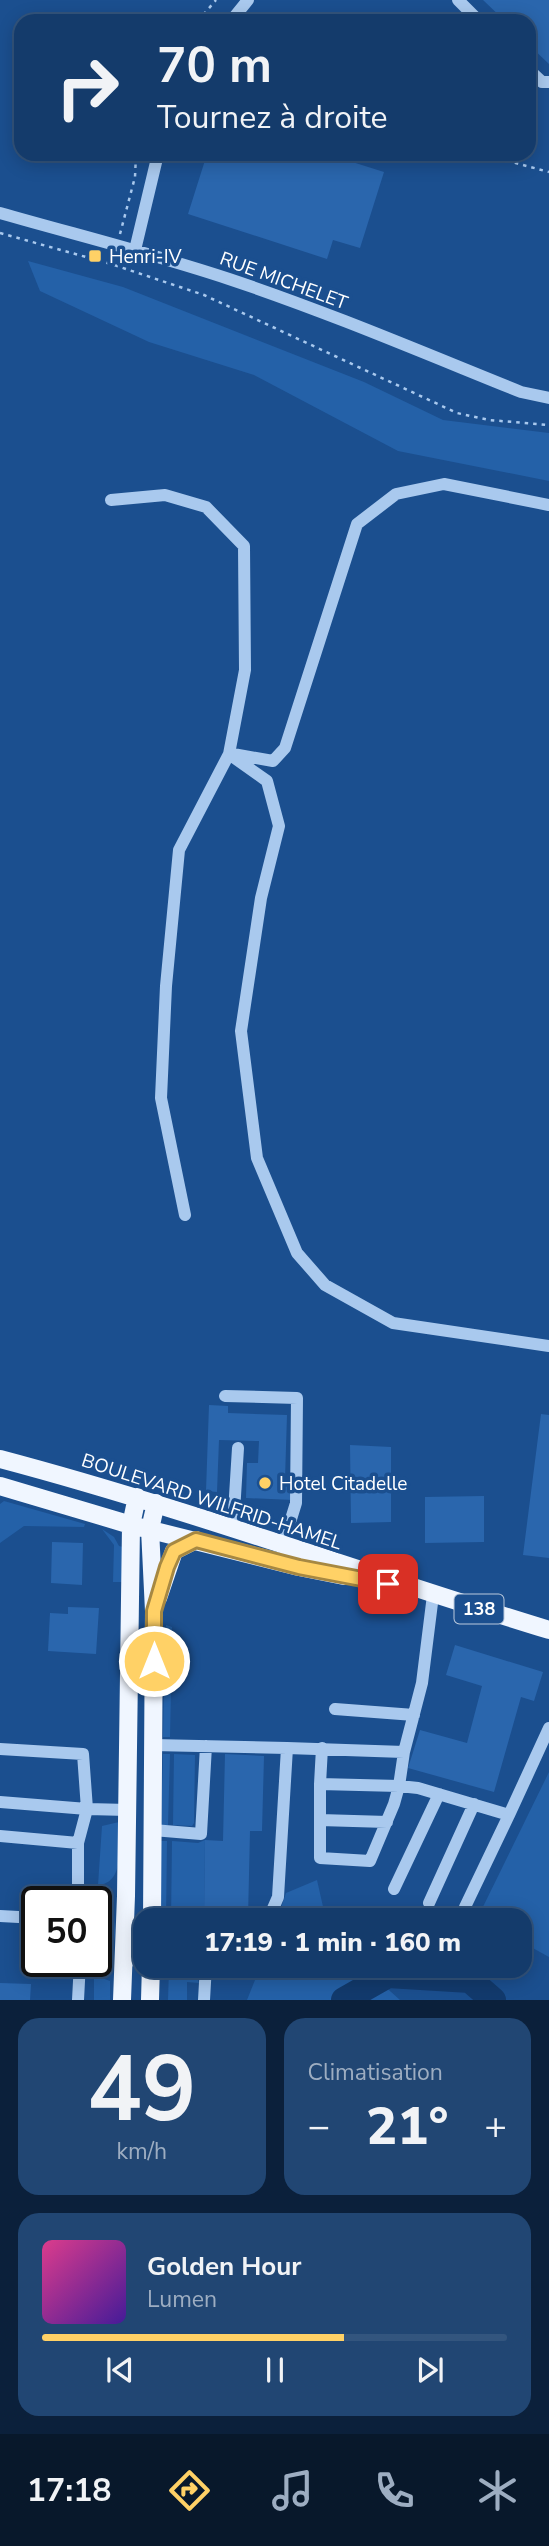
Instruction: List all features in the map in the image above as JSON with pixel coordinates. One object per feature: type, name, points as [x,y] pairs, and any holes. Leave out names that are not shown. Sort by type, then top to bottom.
[{"type":"main road","name":"BOULEVARD WILFRID-HAMEL","points":[[0,1459],[137,1497],[410,1588],[549,1630]]},
{"type":"main road","name":"BOULEVARD WILFRID-HAMEL","points":[[0,1486],[131,1525],[299,1567],[410,1588]]},
{"type":"main road","points":[[122,2000],[128,1810],[131,1525],[137,1497]]},
{"type":"main road","points":[[152,1908],[154,1611],[150,1529],[156,1503]]},
{"type":"main road","points":[[154,1611],[174,1551],[196,1540]]},
{"type":"main road","points":[[150,2000],[151,1978]]},
{"type":"street","points":[[237,14],[248,0]]},
{"type":"street","points":[[458,0],[472,14]]},
{"type":"street","points":[[135,250],[156,161]]},
{"type":"street","name":"RUE MICHELET","points":[[0,213],[135,250],[279,296],[521,392],[549,398]]},
{"type":"street","points":[[229,754],[273,761],[285,748],[357,524],[396,494],[444,484],[549,505]]},
{"type":"street","points":[[111,500],[165,495],[206,508],[244,546],[245,670],[229,754],[179,849],[169,959],[161,1098],[185,1215]]},
{"type":"street","points":[[229,754],[267,781],[279,826],[261,898],[241,1031],[257,1158],[297,1253],[325,1285],[393,1323],[549,1346]]},
{"type":"street","points":[[225,1396],[297,1398],[296,1503],[283,1545]]},
{"type":"street","points":[[233,1528],[238,1448]]},
{"type":"street","points":[[322,1748],[320,1858],[370,1861],[399,1786],[404,1752],[422,1683],[433,1595]]},
{"type":"street","points":[[335,1709],[414,1716]]},
{"type":"street","points":[[465,1907],[549,1728]]},
{"type":"street","points":[[153,1745],[404,1752]]},
{"type":"street","points":[[153,1830],[201,1834],[206,1746]]},
{"type":"street","points":[[273,1908],[278,1896],[287,1748]]},
{"type":"street","points":[[0,1749],[83,1754],[87,1809],[78,1843],[78,1886]]},
{"type":"street","points":[[320,1784],[399,1786],[439,1794],[509,1815]]},
{"type":"street","points":[[394,1889],[439,1794]]},
{"type":"street","points":[[0,1802],[128,1810]]},
{"type":"street","points":[[429,1903],[474,1804]]},
{"type":"street","points":[[320,1820],[387,1822]]},
{"type":"street","points":[[0,1836],[78,1843]]},
{"type":"street","points":[[0,1916],[21,1917]]},
{"type":"street","points":[[124,1961],[133,1960]]},
{"type":"street","points":[[78,2000],[79,1977]]},
{"type":"street","points":[[204,2000],[205,1978]]},
{"type":"path","points":[[204,14],[216,0]]},
{"type":"path","points":[[111,264],[135,177],[136,161]]},
{"type":"path","points":[[508,161],[549,172]]},
{"type":"path","points":[[0,233],[111,264],[204,295],[446,409],[489,420],[549,425]]},
{"type":"shaded area","points":[[28,261],[123,287],[364,382],[443,420],[549,433],[549,481],[398,451],[254,375],[149,342],[40,291]]},
{"type":"shaded area","points":[[4,1501],[85,1524],[84,1527],[24,1526],[0,1543],[0,1504]]},
{"type":"shaded area","points":[[102,1529],[123,1547],[124,1582],[113,1582],[114,1545]]},
{"type":"shaded area","points":[[166,1625],[172,1627],[172,1677],[165,1679]]},
{"type":"shaded area","points":[[171,1689],[170,1737],[163,1737],[164,1691]]},
{"type":"shaded area","points":[[163,1754],[170,1754],[168,1825],[161,1825]]},
{"type":"shaded area","points":[[174,1754],[195,1755],[192,1826],[173,1825]]},
{"type":"shaded area","points":[[549,1772],[549,1957],[532,1948],[532,1908],[482,1908]]},
{"type":"shaded area","points":[[119,1822],[117,1870],[107,1883],[98,1885],[102,1826]]},
{"type":"shaded area","points":[[205,1840],[204,1908],[171,1908],[172,1841],[198,1843]]},
{"type":"shaded area","points":[[160,1841],[167,1841],[166,1908],[158,1908]]},
{"type":"shaded area","points":[[317,1880],[323,1908],[281,1908],[286,1893]]},
{"type":"shaded area","points":[[112,1913],[114,1915],[112,1946]]},
{"type":"shaded area","points":[[94,1977],[110,1981],[110,2000],[94,2000]]},
{"type":"shaded area","points":[[169,1978],[197,1978],[199,1983],[187,1982],[187,2000],[168,2000]]},
{"type":"shaded area","points":[[256,1978],[375,1978],[400,2000],[247,2000]]},
{"type":"building","points":[[483,0],[549,0],[549,64],[536,52],[536,14],[498,14]]},
{"type":"building","points":[[205,161],[349,161],[384,172],[360,248],[333,240],[327,259],[188,214]]},
{"type":"building","points":[[209,1405],[228,1406],[228,1413],[287,1415],[285,1479],[294,1479],[293,1500],[246,1498],[247,1463],[258,1463],[259,1441],[219,1440],[217,1492],[206,1491]]},
{"type":"building","points":[[541,1414],[549,1415],[549,1558],[523,1555]]},
{"type":"building","points":[[350,1445],[391,1447],[391,1522],[351,1523]]},
{"type":"building","points":[[484,1496],[484,1542],[425,1543],[425,1497]]},
{"type":"building","points":[[52,1542],[83,1543],[82,1585],[51,1583]]},
{"type":"building","points":[[68,1607],[99,1608],[96,1654],[48,1651],[50,1613],[68,1614]]},
{"type":"building","points":[[455,1645],[543,1672],[534,1701],[521,1697],[494,1792],[408,1768],[420,1730],[467,1743],[482,1686],[446,1675]]},
{"type":"building","points":[[225,1754],[264,1756],[262,1831],[250,1831],[248,1908],[204,1908],[205,1840],[223,1841]]},
{"type":"building","points":[[0,1983],[31,1984],[30,2000],[0,2000]]},
{"type":"waterway","points":[[344,2000],[388,1975],[470,1980],[493,2000]]},
{"type":"place","name":"Henri-IV","points":[[95,256]]},
{"type":"place","name":"Hotel Citadelle","points":[[265,1483]]},
{"type":"route","points":[[154,1661],[154,1611],[167,1567],[174,1551],[196,1540],[299,1567],[388,1584]]}]
